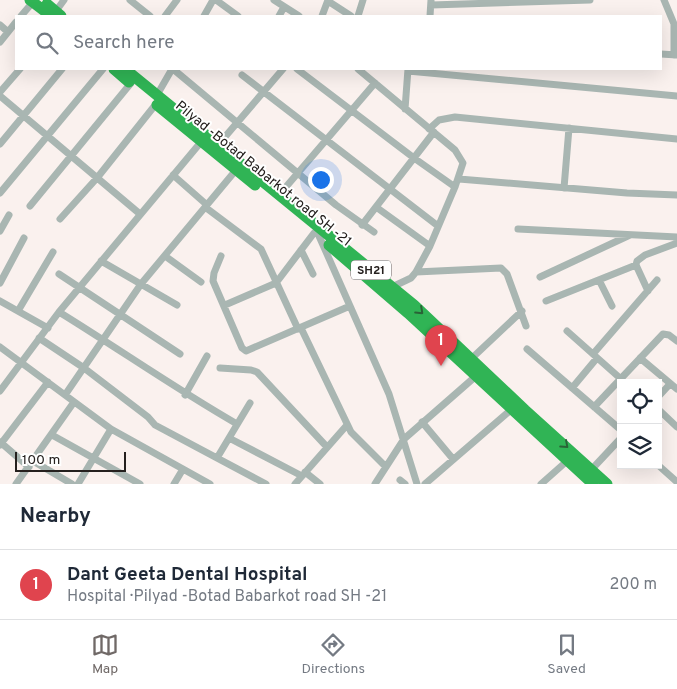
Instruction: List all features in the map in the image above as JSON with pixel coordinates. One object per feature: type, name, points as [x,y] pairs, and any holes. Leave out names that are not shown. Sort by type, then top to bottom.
[{"type":"main road","points":[[35,1],[56,15]]},
{"type":"main road","name":"Pilyad -Botad Babarkot road SH -21","points":[[115,70],[218,145],[279,195],[348,256],[593,484]]},
{"type":"main road","name":"Pilyad -Botad Babarkot road SH -21","points":[[126,70],[200,142],[317,235],[392,287],[414,305],[607,484]]},
{"type":"street","points":[[56,15],[64,0]]},
{"type":"street","points":[[130,0],[149,15]]},
{"type":"street","points":[[166,15],[178,0]]},
{"type":"street","points":[[205,15],[215,0],[237,15]]},
{"type":"street","points":[[274,0],[297,15]]},
{"type":"street","points":[[358,15],[363,0]]},
{"type":"street","points":[[431,3],[590,0]]},
{"type":"street","points":[[662,54],[676,55],[674,24],[664,0]]},
{"type":"street","points":[[23,15],[35,1]]},
{"type":"street","points":[[322,15],[328,1],[349,15]]},
{"type":"street","points":[[280,15],[284,7]]},
{"type":"street","points":[[0,42],[15,23]]},
{"type":"street","points":[[0,25],[8,32]]},
{"type":"street","points":[[19,70],[0,94],[140,214]]},
{"type":"street","points":[[0,144],[61,70]]},
{"type":"street","points":[[0,193],[102,70]]},
{"type":"street","points":[[60,218],[96,178],[157,100],[172,70]]},
{"type":"street","points":[[174,70],[362,225],[374,232]]},
{"type":"street","points":[[218,145],[282,70]]},
{"type":"street","points":[[298,70],[455,188]]},
{"type":"street","points":[[359,70],[456,150],[462,159],[462,168],[455,188],[430,246],[416,272],[411,278],[392,287]]},
{"type":"street","points":[[405,109],[408,70],[677,96]]},
{"type":"street","points":[[242,75],[438,226]]},
{"type":"street","points":[[30,206],[131,83]]},
{"type":"street","points":[[279,195],[375,84]]},
{"type":"street","points":[[362,225],[414,158],[439,120],[456,116],[677,139]]},
{"type":"street","points":[[564,188],[569,128]]},
{"type":"street","points":[[0,391],[59,312],[200,142]]},
{"type":"street","points":[[65,395],[141,284],[236,170]]},
{"type":"street","points":[[172,175],[206,206],[261,249],[346,425],[356,438],[386,467]]},
{"type":"street","points":[[458,179],[677,195]]},
{"type":"street","points":[[376,208],[430,246]]},
{"type":"street","points":[[0,232],[9,215]]},
{"type":"street","points":[[518,229],[677,237]]},
{"type":"street","points":[[225,305],[276,283],[301,250],[317,235],[389,394],[417,484]]},
{"type":"street","points":[[540,277],[631,235]]},
{"type":"street","points":[[0,283],[24,238]]},
{"type":"street","points":[[546,301],[636,265],[639,258],[677,243]]},
{"type":"street","points":[[301,250],[313,274]]},
{"type":"street","points":[[18,311],[53,252]]},
{"type":"street","points":[[165,256],[202,282]]},
{"type":"street","points":[[221,256],[213,281],[242,348],[246,351],[350,306]]},
{"type":"street","points":[[101,261],[177,305]]},
{"type":"street","points":[[636,265],[648,291]]},
{"type":"street","points":[[416,272],[501,268],[507,274],[526,326]]},
{"type":"street","points":[[58,274],[180,354]]},
{"type":"street","points":[[599,280],[612,306]]},
{"type":"street","points":[[572,388],[595,356],[657,280]]},
{"type":"street","points":[[0,301],[48,328]]},
{"type":"street","points":[[59,312],[186,394],[237,424]]},
{"type":"street","points":[[471,359],[522,312]]},
{"type":"street","points":[[567,331],[621,379],[663,334],[669,335],[677,341]]},
{"type":"street","points":[[39,338],[84,368],[148,417],[155,426],[266,484]]},
{"type":"street","points":[[0,347],[111,429],[210,484]]},
{"type":"street","points":[[527,350],[617,427]]},
{"type":"street","points":[[186,394],[207,356]]},
{"type":"street","points":[[640,358],[675,387],[662,395]]},
{"type":"street","points":[[220,368],[257,372],[327,447]]},
{"type":"street","points":[[375,484],[404,439],[476,376]]},
{"type":"street","points":[[48,382],[0,443],[31,464],[72,484]]},
{"type":"street","points":[[594,407],[617,383]]},
{"type":"street","points":[[16,484],[74,402]]},
{"type":"street","points":[[216,458],[250,403]]},
{"type":"street","points":[[425,484],[512,409]]},
{"type":"street","points":[[662,414],[677,427]]},
{"type":"street","points":[[422,422],[454,459]]},
{"type":"street","points":[[295,484],[346,425]]},
{"type":"street","points":[[78,484],[111,429]]},
{"type":"street","points":[[52,435],[140,484]]},
{"type":"street","points":[[229,438],[304,474],[320,484]]},
{"type":"street","points":[[592,469],[617,442]]},
{"type":"street","points":[[541,484],[567,461]]},
{"type":"street","points":[[174,484],[183,469]]},
{"type":"street","points":[[662,469],[677,482]]},
{"type":"traffic: fast","points":[[30,0],[50,15]]},
{"type":"traffic: fast","points":[[47,4],[60,15]]},
{"type":"traffic: fast","points":[[115,70],[129,82]]},
{"type":"traffic: fast","points":[[126,70],[414,305],[525,410],[607,484]]},
{"type":"traffic: fast","points":[[157,105],[255,185]]},
{"type":"traffic: fast","points":[[329,245],[408,313],[593,484]]},
{"type":"place","name":"Dant Geeta Dental Hospital","points":[[441,366]]}]
